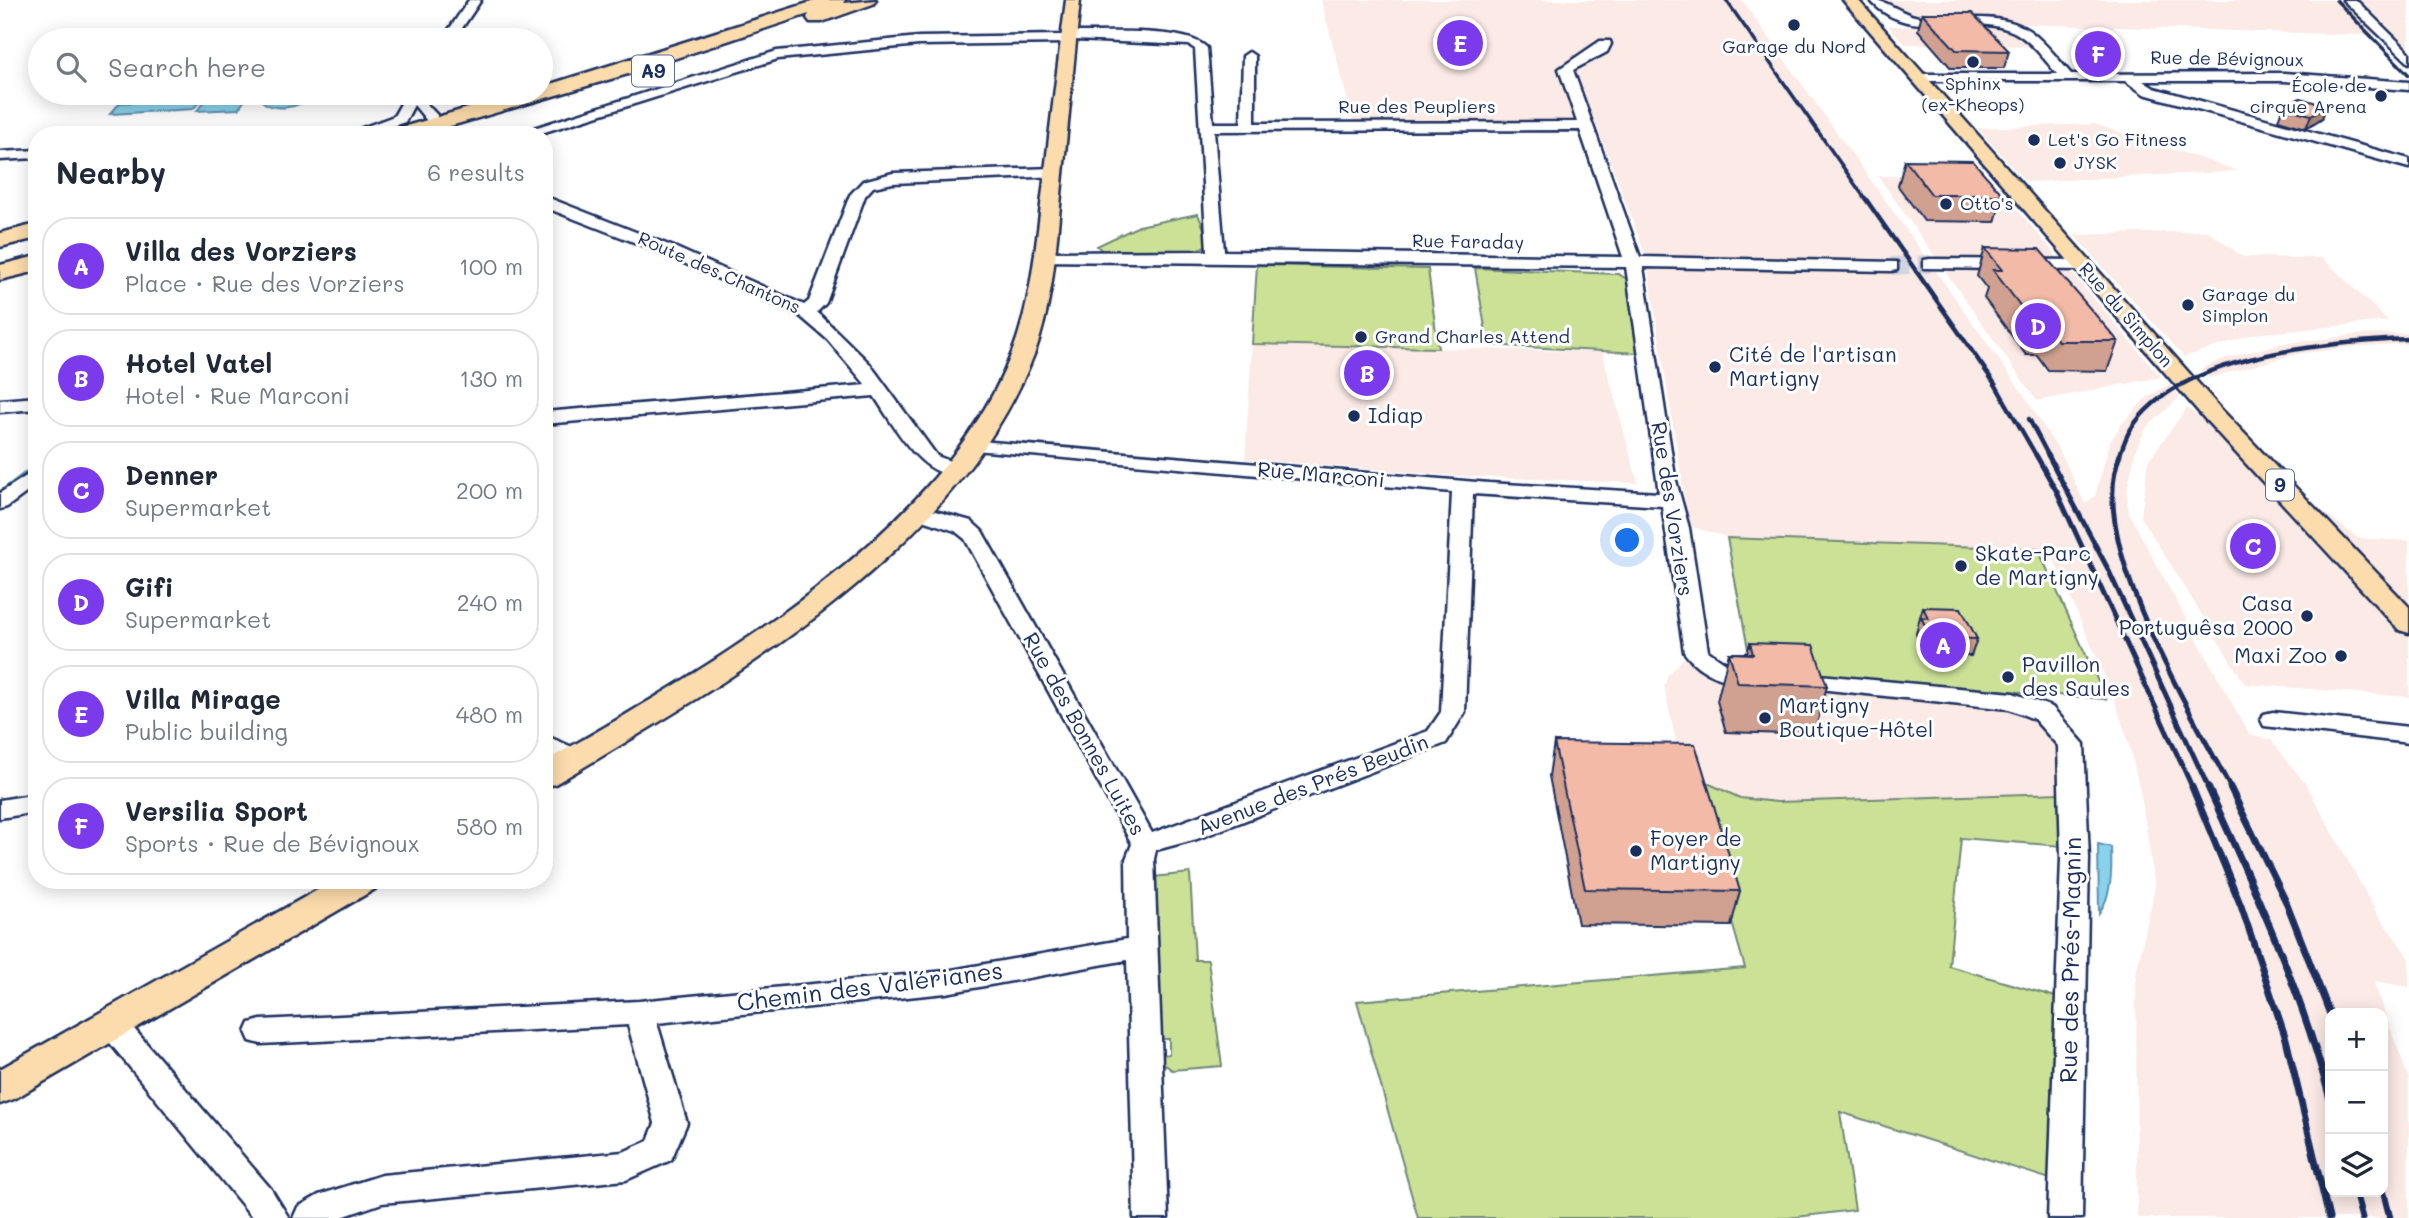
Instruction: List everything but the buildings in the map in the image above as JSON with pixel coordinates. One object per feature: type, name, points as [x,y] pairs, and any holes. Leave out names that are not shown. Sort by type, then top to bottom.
[{"type":"highway","points":[[553,89],[836,0]]},
{"type":"highway","name":"A9","points":[[553,96],[654,70],[874,2]]},
{"type":"highway","name":"A9","points":[[524,126],[874,2]]},
{"type":"highway","points":[[427,126],[498,105]]},
{"type":"highway","name":"A9","points":[[439,126],[520,105]]},
{"type":"highway","points":[[0,229],[28,223]]},
{"type":"highway","points":[[0,240],[28,233]]},
{"type":"highway","points":[[0,251],[28,244]]},
{"type":"highway","points":[[0,261],[28,254]]},
{"type":"highway","points":[[0,273],[28,265]]},
{"type":"main road","points":[[553,771],[777,630],[822,596],[917,512],[974,444],[1000,402],[1024,352],[1034,315],[1044,257],[1073,0]]},
{"type":"main road","name":"Rue du Simplon","points":[[1850,0],[2213,414],[2409,624]]},
{"type":"main road","points":[[0,1088],[347,889]]},
{"type":"street","points":[[457,28],[475,0]]},
{"type":"street","points":[[1876,0],[1886,10],[1918,21],[1996,24],[2020,30],[2068,78]]},
{"type":"street","points":[[2349,0],[2409,59]]},
{"type":"street","points":[[525,126],[777,55],[919,41],[1068,37],[1180,38],[1200,48],[1203,62],[1216,256]]},
{"type":"street","name":"Rue des Vorziers","points":[[1605,44],[1602,49],[1566,67],[1633,264],[1669,500],[1678,528],[1696,652],[1710,666],[1741,674],[2014,701],[2043,713]]},
{"type":"street","points":[[1248,127],[1249,56]]},
{"type":"street","name":"Rue de Bévignoux","points":[[1918,78],[2284,78],[2409,86]]},
{"type":"street","points":[[2129,78],[2149,91],[2409,164]]},
{"type":"street","points":[[379,126],[400,119],[407,105]]},
{"type":"street","points":[[420,105],[434,126]]},
{"type":"street","name":"Rue des Peupliers","points":[[1207,127],[1586,126]]},
{"type":"street","points":[[2,156],[28,155]]},
{"type":"street","points":[[806,312],[817,303],[858,195],[867,184],[893,178],[1054,173]]},
{"type":"street","name":"Route des Chantons","points":[[553,205],[677,253],[806,312],[833,335],[880,390],[930,460],[953,469]]},
{"type":"street","name":"Rue Faraday","points":[[1044,257],[1216,256],[1891,266]]},
{"type":"street","points":[[1930,264],[2082,265]]},
{"type":"street","points":[[553,417],[880,390]]},
{"type":"street","points":[[0,406],[28,404]]},
{"type":"street","name":"Rue Marconi","points":[[974,444],[1464,487],[1669,500]]},
{"type":"street","points":[[0,503],[28,482]]},
{"type":"street","name":"Avenue des Prés Beudin","points":[[1145,844],[1188,832],[1437,737],[1448,724],[1453,712],[1464,487]]},
{"type":"street","name":"Rue des Bonnes Luites","points":[[917,512],[963,526],[974,536],[1145,844],[1140,859],[1141,947],[1152,1218]]},
{"type":"street","name":"Rue des Prés-Magnin","points":[[2043,713],[2071,744],[2075,858],[2065,1218]]},
{"type":"street","points":[[2273,720],[2409,735]]},
{"type":"street","points":[[553,747],[575,758]]},
{"type":"street","points":[[0,809],[28,804]]},
{"type":"street","name":"Chemin des Valérianes","points":[[261,1032],[639,1013],[947,982],[1141,947]]},
{"type":"street","points":[[310,1218],[331,1205],[382,1189],[626,1167],[660,1150],[671,1123],[639,1013]]},
{"type":"street","points":[[112,1024],[260,1199],[272,1218]]},
{"type":"shaded area","points":[[1321,0],[1742,0],[2022,392],[2064,459],[2085,504],[2095,496],[2110,442],[2120,426],[2145,399],[2169,384],[2180,397],[2146,428],[2136,449],[2127,490],[2128,512],[2249,735],[2271,740],[2307,786],[2377,914],[2409,957],[2409,987],[2373,981],[2383,1008],[2325,1008],[2325,1197],[2388,1197],[2388,1022],[2409,1079],[2409,1218],[2137,1218],[2136,973],[2155,887],[2141,795],[2127,737],[2111,690],[2049,549],[1727,537],[1689,526],[1646,256],[1596,124],[1354,124]]},
{"type":"shaded area","points":[[1880,0],[2409,0],[2409,50],[2392,36],[1931,21],[1889,9]]},
{"type":"shaded area","points":[[1888,26],[2001,28],[2014,32],[2028,46],[1905,44]]},
{"type":"shaded area","points":[[2094,124],[2239,171],[2026,182],[1977,128]]},
{"type":"shaded area","points":[[1878,176],[1988,176],[2161,377],[2037,401]]},
{"type":"shaded area","points":[[2208,231],[2243,257],[2322,258],[2388,321],[2254,334],[2184,357],[2074,235]]},
{"type":"shaded area","points":[[2409,333],[2409,344],[2361,346],[2297,354],[2209,378],[2200,369],[2226,358],[2280,344],[2354,335]]},
{"type":"shaded area","points":[[1252,344],[1602,352],[1638,483],[1456,476],[1245,459]]},
{"type":"shaded area","points":[[2187,408],[2358,538],[2409,541],[2409,697],[2245,684],[2141,517],[2148,461]]},
{"type":"shaded area","points":[[1684,658],[1705,676],[1734,681],[2005,706],[2033,714],[2059,741],[2061,793],[1777,802],[1740,798],[1690,775],[1680,761],[1664,686],[1668,675]]},
{"type":"green space","points":[[1198,214],[1210,244],[1198,249],[1172,254],[1105,253],[1097,246],[1139,226]]},
{"type":"green space","points":[[1257,265],[1428,269],[1438,348],[1252,344]]},
{"type":"green space","points":[[1475,268],[1618,274],[1627,279],[1639,353],[1488,345]]},
{"type":"green space","points":[[1727,538],[2038,549],[2106,699],[1752,670]]},
{"type":"green space","points":[[1690,775],[1740,798],[1777,802],[2061,793],[2062,846],[1961,838],[1949,966],[2063,999],[2056,1181],[1840,1112],[1855,1210],[1788,1218],[1418,1218],[1357,1001],[1745,968]]},
{"type":"green space","points":[[1190,873],[1195,960],[1208,960],[1222,1066],[1172,1070],[1163,1063],[1163,1055],[1169,1054],[1169,1039],[1162,1039],[1154,877]]},
{"type":"water","points":[[118,105],[197,105],[193,109],[110,114]]},
{"type":"water","points":[[201,105],[241,105],[238,109],[197,111]]},
{"type":"water","points":[[268,105],[294,105],[288,107]]},
{"type":"water","points":[[2098,844],[2111,847],[2109,890],[2099,913]]},
{"type":"waterway","points":[[0,494],[28,473]]},
{"type":"tunnel","points":[[432,118],[437,126]]},
{"type":"tunnel","points":[[1891,266],[1930,264]]},
{"type":"railway","points":[[1726,0],[1866,200]]},
{"type":"railway","points":[[2336,0],[2409,75]]},
{"type":"railway","points":[[1865,198],[1995,384],[2037,457]]},
{"type":"railway","points":[[2119,457],[2129,432],[2151,406],[2181,385],[2216,369],[2297,349],[2409,339]]},
{"type":"railway","points":[[2029,419],[2049,457]]},
{"type":"railway","points":[[2036,455],[2057,492],[2193,789]]},
{"type":"railway","points":[[2048,455],[2108,569],[2209,789]]},
{"type":"railway","points":[[2120,455],[2113,491],[2117,532],[2129,577],[2169,671],[2231,788]]},
{"type":"railway","points":[[2192,787],[2241,906],[2286,1039],[2329,1218]]},
{"type":"railway","points":[[2208,787],[2260,902],[2291,980],[2325,1082]]},
{"type":"railway","points":[[2231,788],[2287,904],[2328,1008]]},
{"type":"railway","points":[[2356,1197],[2362,1218]]},
{"type":"railway","points":[[2385,1197],[2390,1218]]},
{"type":"place","name":"Garage du Nord","points":[[1794,25]]},
{"type":"place","name":"Villa Mirage","points":[[1460,43]]},
{"type":"place","name":"Versilia Sport","points":[[2098,54]]},
{"type":"place","name":"Sphinx (ex-Kheops)","points":[[1973,62]]},
{"type":"place","name":"École de cirque Arena","points":[[2381,96]]},
{"type":"place","name":"Let's Go Fitness","points":[[2034,140]]},
{"type":"place","name":"JYSK","points":[[2060,163]]},
{"type":"place","name":"Otto's","points":[[1946,204]]},
{"type":"place","name":"Garage du Simplon","points":[[2188,305]]},
{"type":"place","name":"Gifi","points":[[2038,326]]},
{"type":"place","name":"Grand Charles Attend","points":[[1361,337]]},
{"type":"place","name":"Cité de l'artisan Martigny","points":[[1715,367]]},
{"type":"place","name":"Hotel Vatel","points":[[1367,373]]},
{"type":"place","name":"Idiap","points":[[1354,416]]},
{"type":"place","name":"Denner","points":[[2253,546]]},
{"type":"place","name":"Skate-Parc de Martigny","points":[[1961,566]]},
{"type":"place","name":"Casa Portuguêsa 2000","points":[[2307,616]]},
{"type":"place","name":"Villa des Vorziers","points":[[1943,645]]},
{"type":"place","name":"Maxi Zoo","points":[[2341,656]]},
{"type":"place","name":"Pavillon des Saules","points":[[2008,677]]},
{"type":"place","name":"Martigny Boutique-Hôtel","points":[[1765,718]]},
{"type":"place","name":"Foyer de Martigny","points":[[1636,851]]}]
